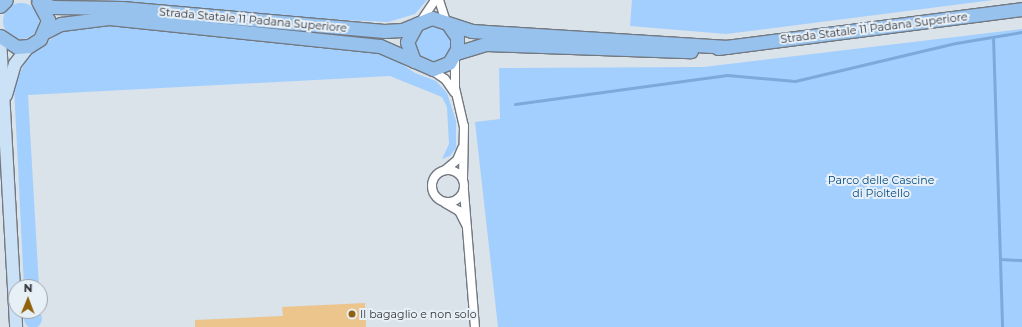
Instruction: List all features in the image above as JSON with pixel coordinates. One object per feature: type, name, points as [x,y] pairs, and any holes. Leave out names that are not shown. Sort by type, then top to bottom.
[{"type":"main road","points":[[0,6],[6,0]]},
{"type":"main road","name":"Strada Statale 11 Padana Superiore","points":[[38,1],[53,7],[122,8],[384,31],[432,18],[472,32],[727,47]]},
{"type":"main road","name":"Strada Statale 11 Padana Superiore","points":[[38,1],[46,14],[45,32]]},
{"type":"main road","name":"Strada Statale 11 Padana Superiore","points":[[30,46],[45,32],[74,21],[109,18],[380,46],[429,69],[445,66],[456,54],[486,44],[645,52],[727,47],[1022,10]]},
{"type":"main road","points":[[414,61],[407,42],[419,22]]},
{"type":"main road","points":[[447,23],[457,37],[456,54]]},
{"type":"main road","points":[[0,37],[13,46],[30,46]]},
{"type":"main road","points":[[0,37],[16,327]]},
{"type":"main road","points":[[4,108],[11,74],[30,46]]},
{"type":"street","points":[[419,22],[435,0]]},
{"type":"street","points":[[439,0],[447,23]]},
{"type":"street","points":[[456,54],[458,100],[464,136],[463,178],[470,238],[475,327]]},
{"type":"street","points":[[429,69],[448,82],[458,100]]},
{"type":"street","points":[[464,136],[460,155],[445,170],[435,176],[432,186],[435,196],[462,216],[470,238]]},
{"type":"street","points":[[445,170],[455,171],[463,178]]},
{"type":"street","points":[[445,202],[454,201],[464,191]]},
{"type":"green space","points":[[100,0],[427,0],[415,14],[388,22],[278,17]]},
{"type":"green space","points":[[632,0],[993,0],[726,34],[630,26]]},
{"type":"green space","points":[[21,3],[34,8],[39,21],[34,34],[21,39],[8,34],[3,21],[8,8]]},
{"type":"green space","points":[[95,23],[384,52],[415,73],[436,81],[447,93],[456,121],[456,148],[450,156],[442,159],[449,144],[447,107],[442,97],[390,76],[28,95],[39,279],[24,279],[14,86],[27,58],[59,33]]},
{"type":"green space","points":[[437,25],[446,30],[450,36],[450,50],[446,56],[437,61],[429,61],[420,56],[416,50],[415,39],[420,30],[426,26]]},
{"type":"green space","name":"Parco delle Cascine di Pioltello","points":[[1022,29],[1022,327],[498,327],[475,122],[500,119],[499,68],[704,67]]},
{"type":"green space","points":[[24,319],[42,319],[39,325],[33,328],[25,322]]},
{"type":"building","points":[[365,303],[366,327],[195,327],[195,320],[283,316],[282,307]]},
{"type":"waterway","points":[[515,104],[727,75],[795,81],[956,43],[1022,32]]},
{"type":"waterway","points":[[993,37],[1002,327]]},
{"type":"waterway","points":[[1000,259],[1022,260]]},
{"type":"place","name":"Il bagaglio e non solo","points":[[352,314]]}]
